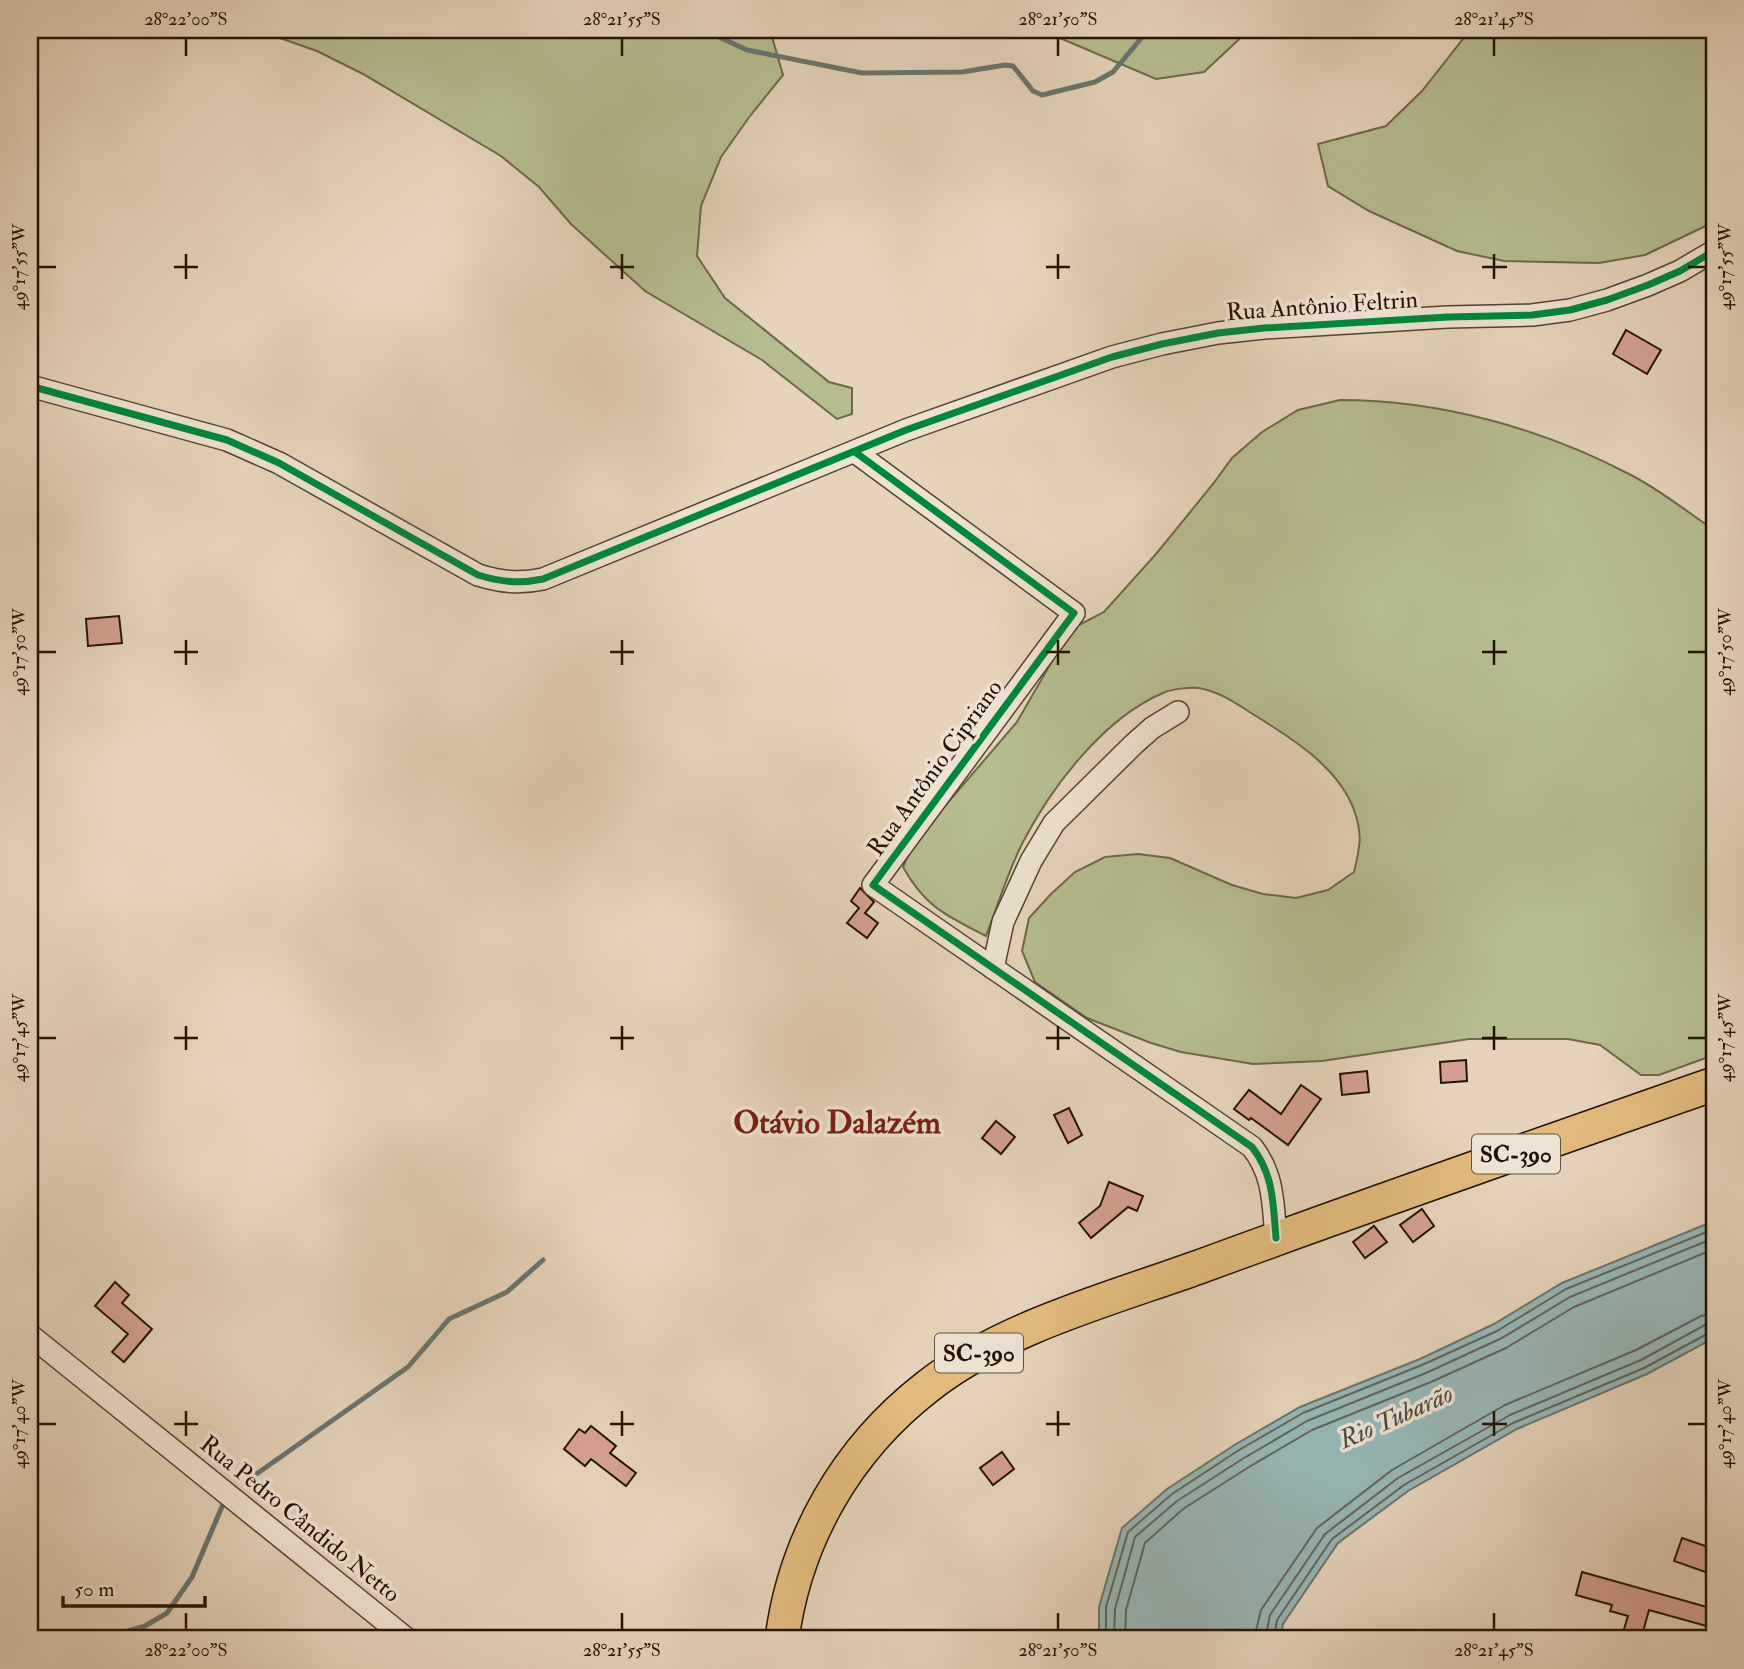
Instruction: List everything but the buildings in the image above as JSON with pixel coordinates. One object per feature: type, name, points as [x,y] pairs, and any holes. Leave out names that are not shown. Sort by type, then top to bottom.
[{"type":"main road","name":"SC-390","points":[[782,1639],[792,1588],[804,1549],[843,1474],[867,1443],[897,1412],[928,1385],[970,1357],[1029,1329],[1276,1238],[1714,1084]]},
{"type":"street","name":"Rua Antônio Feltrin","points":[[30,386],[227,440],[279,463],[478,575],[501,582],[523,583],[543,579],[941,417],[1112,357],[1218,333],[1264,328],[1532,315],[1570,310],[1648,285],[1714,251]]},
{"type":"street","name":"Rua Antônio Cipriano","points":[[855,452],[1074,613],[873,884],[1252,1147],[1264,1162],[1270,1180],[1276,1238]]},
{"type":"street","points":[[993,968],[1003,922],[1031,861],[1054,823],[1133,744],[1178,712]]},
{"type":"street","name":"Rua Pedro Cândido Netto","points":[[30,1335],[407,1639]]},
{"type":"green space","points":[[257,30],[770,30],[783,75],[721,157],[701,206],[697,256],[725,298],[829,382],[852,388],[852,414],[837,419],[762,360],[645,291],[571,224],[539,187],[501,156],[363,74],[317,51]]},
{"type":"green space","points":[[1041,30],[1249,30],[1204,72],[1156,79]]},
{"type":"green space","points":[[1470,30],[1714,30],[1714,222],[1645,255],[1599,263],[1504,261],[1457,251],[1369,211],[1328,186],[1318,144],[1386,126],[1422,91]]},
{"type":"green space","points":[[1340,400],[1377,401],[1452,411],[1525,430],[1629,474],[1662,493],[1714,530],[1714,1055],[1659,1075],[1641,1075],[1600,1045],[1568,1039],[1469,1039],[1322,1061],[1253,1064],[1181,1052],[1151,1043],[1087,1018],[1035,982],[1022,951],[1029,918],[1075,872],[1105,857],[1138,854],[1170,858],[1232,885],[1263,894],[1296,898],[1328,890],[1354,872],[1359,848],[1359,827],[1347,795],[1337,780],[1326,767],[1285,734],[1229,699],[1199,688],[1171,690],[1141,704],[1100,736],[1082,756],[1064,777],[1023,842],[986,936],[938,909],[920,892],[903,867],[914,842],[1017,722],[1075,627],[1104,612],[1156,554],[1232,458],[1262,432],[1298,410]]},
{"type":"water","name":"Rio Tubarão","points":[[1714,1221],[1714,1338],[1647,1374],[1517,1429],[1408,1491],[1338,1543],[1283,1624],[1280,1639],[1099,1639],[1099,1607],[1122,1528],[1167,1489],[1300,1407],[1420,1359],[1494,1324],[1562,1283]]},
{"type":"waterway","points":[[704,30],[747,50],[862,73],[962,72],[1013,66],[1033,91],[1042,95],[1095,82],[1113,72],[1148,30]]},
{"type":"waterway","points":[[248,1480],[408,1367],[449,1319],[507,1292],[543,1260]]},
{"type":"waterway","points":[[102,1639],[145,1626],[167,1613],[192,1577],[224,1502]]},
{"type":"cycle path","points":[[30,386],[227,440],[279,463],[478,575],[518,582],[543,579],[906,430],[1112,357],[1218,333],[1264,328],[1532,315],[1570,310],[1648,285],[1680,271],[1714,251]]},
{"type":"cycle path","points":[[855,452],[1074,613],[873,885],[1252,1147],[1265,1168],[1268,1179],[1276,1238]]},
{"type":"district","name":"Otávio Dalazém","points":[[837,1123]]}]
